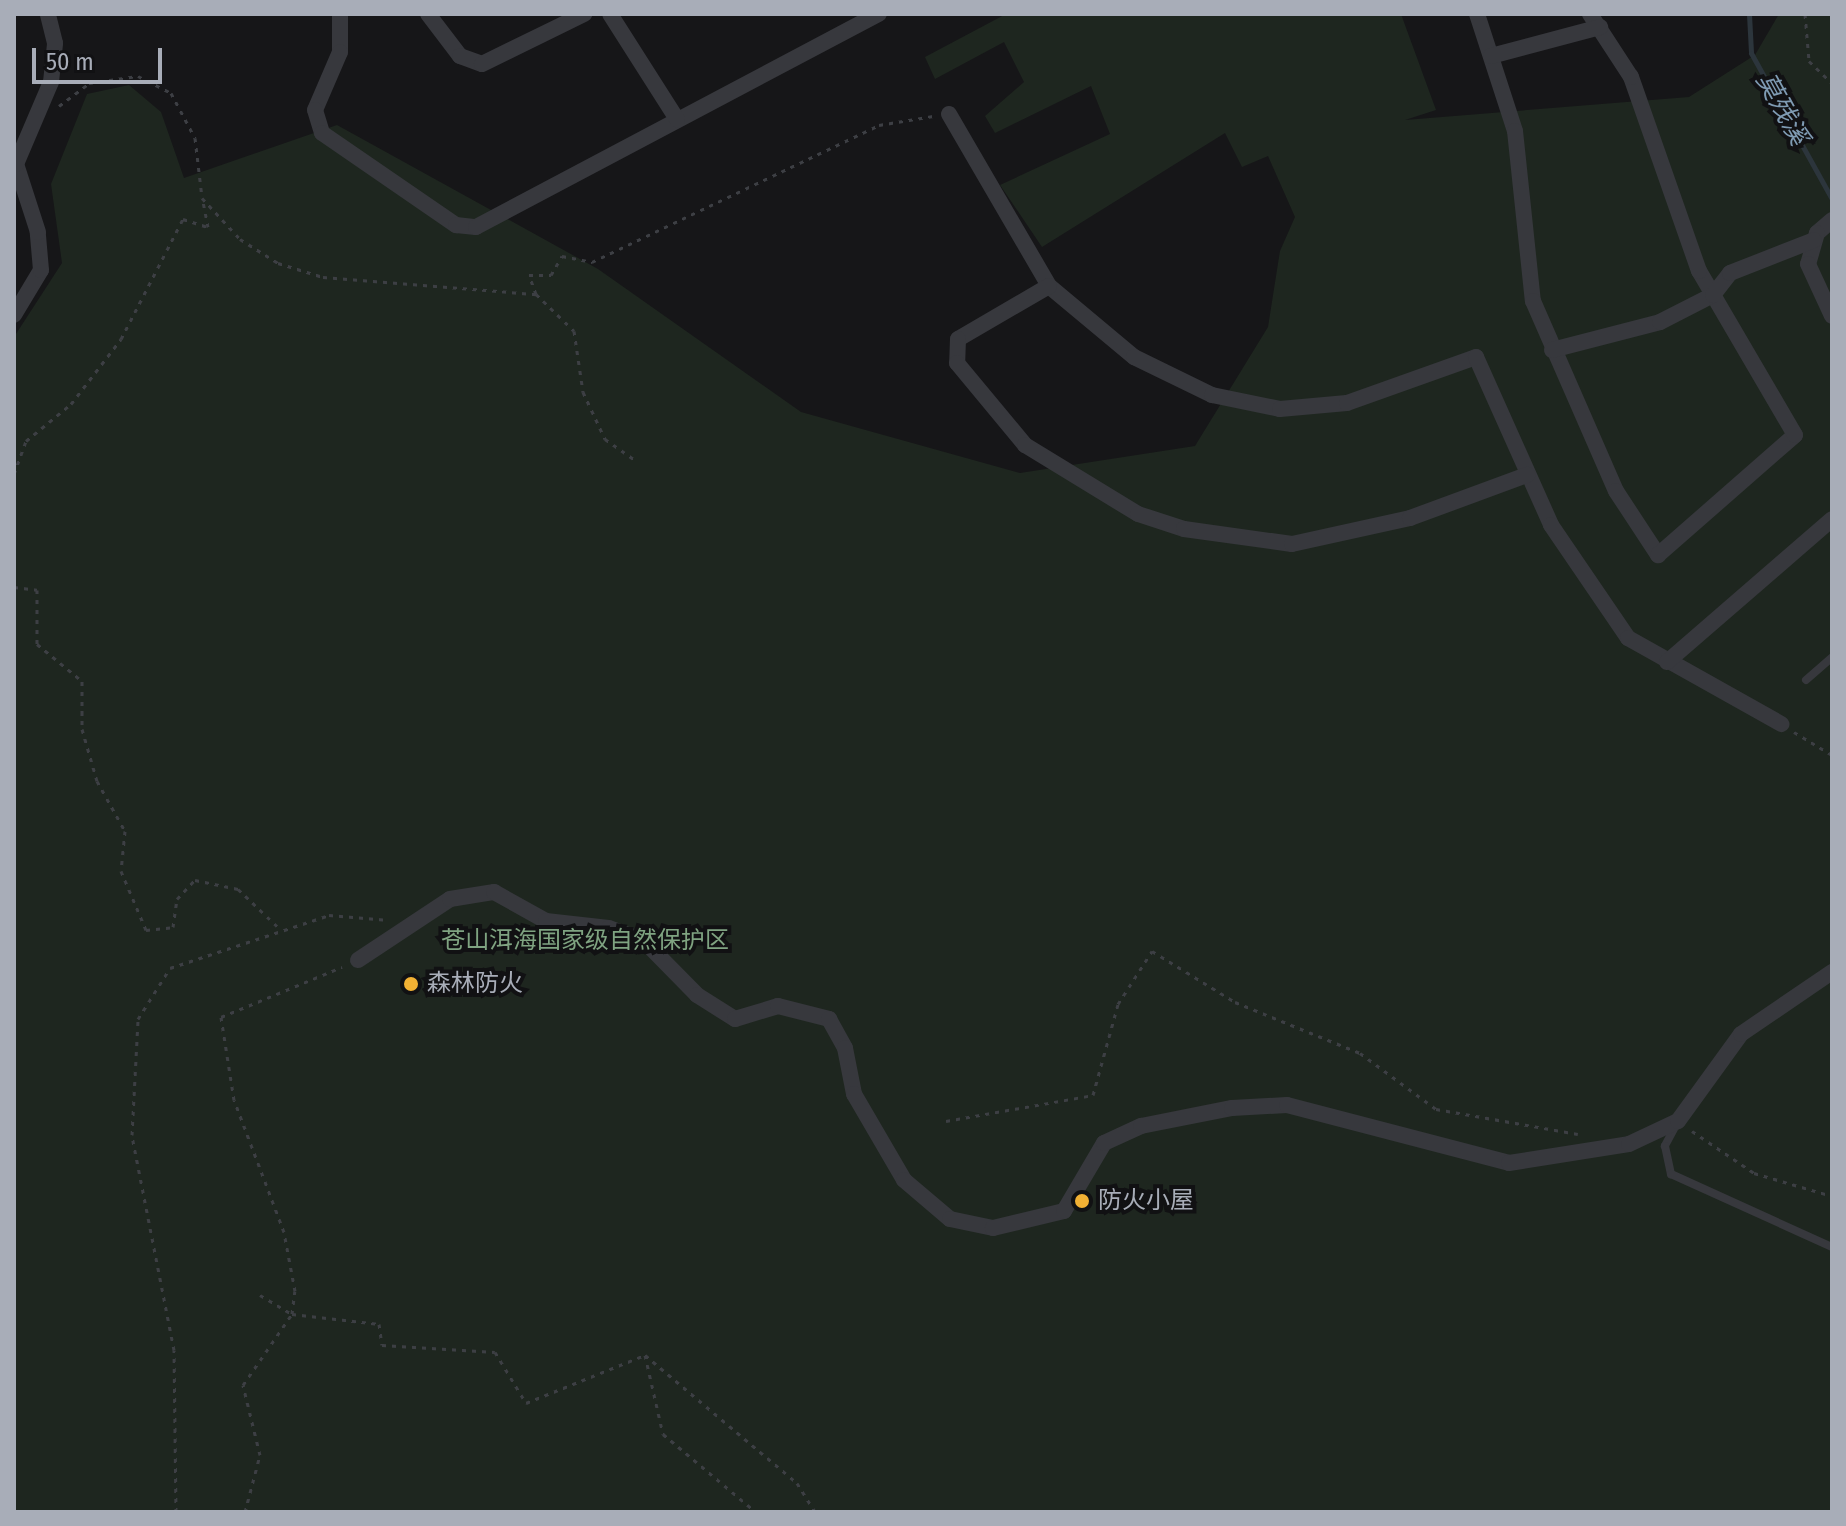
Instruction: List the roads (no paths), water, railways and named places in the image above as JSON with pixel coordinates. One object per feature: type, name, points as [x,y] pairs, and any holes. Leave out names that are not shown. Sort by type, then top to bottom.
[{"type":"street","points":[[14,315],[41,270],[38,232],[16,164],[51,82],[55,43],[48,14]]},
{"type":"street","points":[[340,14],[340,52],[315,110],[322,133],[456,225],[476,227],[511,213],[677,119],[879,14]]},
{"type":"street","points":[[428,14],[460,56],[482,64],[584,14]]},
{"type":"street","points":[[610,14],[677,119]]},
{"type":"street","points":[[1477,14],[1515,131],[1533,301],[1616,491],[1658,555],[1795,435],[1713,295],[1631,77],[1595,20],[1491,56]]},
{"type":"street","points":[[949,114],[1049,286],[1134,357],[1212,395],[1280,409],[1347,403],[1476,357],[1527,475],[1595,594],[1628,638],[1781,724]]},
{"type":"street","points":[[1552,350],[1660,322],[1713,295],[1730,273],[1816,237],[1832,220]]},
{"type":"street","points":[[1816,237],[1810,274],[1832,316]]},
{"type":"street","points":[[1049,286],[958,339],[957,363],[1025,445],[1138,514],[1184,529],[1292,544],[1410,518],[1527,475]]},
{"type":"street","points":[[1667,662],[1832,519]]},
{"type":"street","points":[[358,960],[450,899],[494,892],[546,921],[644,941],[697,995],[735,1019],[778,1006],[829,1019],[845,1048],[854,1094],[904,1180],[950,1219],[993,1228],[1064,1211],[1104,1143],[1141,1126],[1232,1108],[1287,1105],[1509,1163],[1629,1144],[1678,1121],[1741,1034],[1832,972]]},
{"type":"lane","points":[[1806,680],[1832,657]]},
{"type":"lane","points":[[1678,1121],[1665,1146],[1671,1174],[1832,1247]]},
{"type":"waterway","name":"莫残溪","points":[[1749,14],[1751,53],[1832,199]]},
{"type":"place","name":"森林防火","points":[[411,984]]},
{"type":"place","name":"防火小屋","points":[[1082,1201]]},
{"type":"park label","name":"苍山洱海国家级自然保护区","points":[[585,941]]}]
